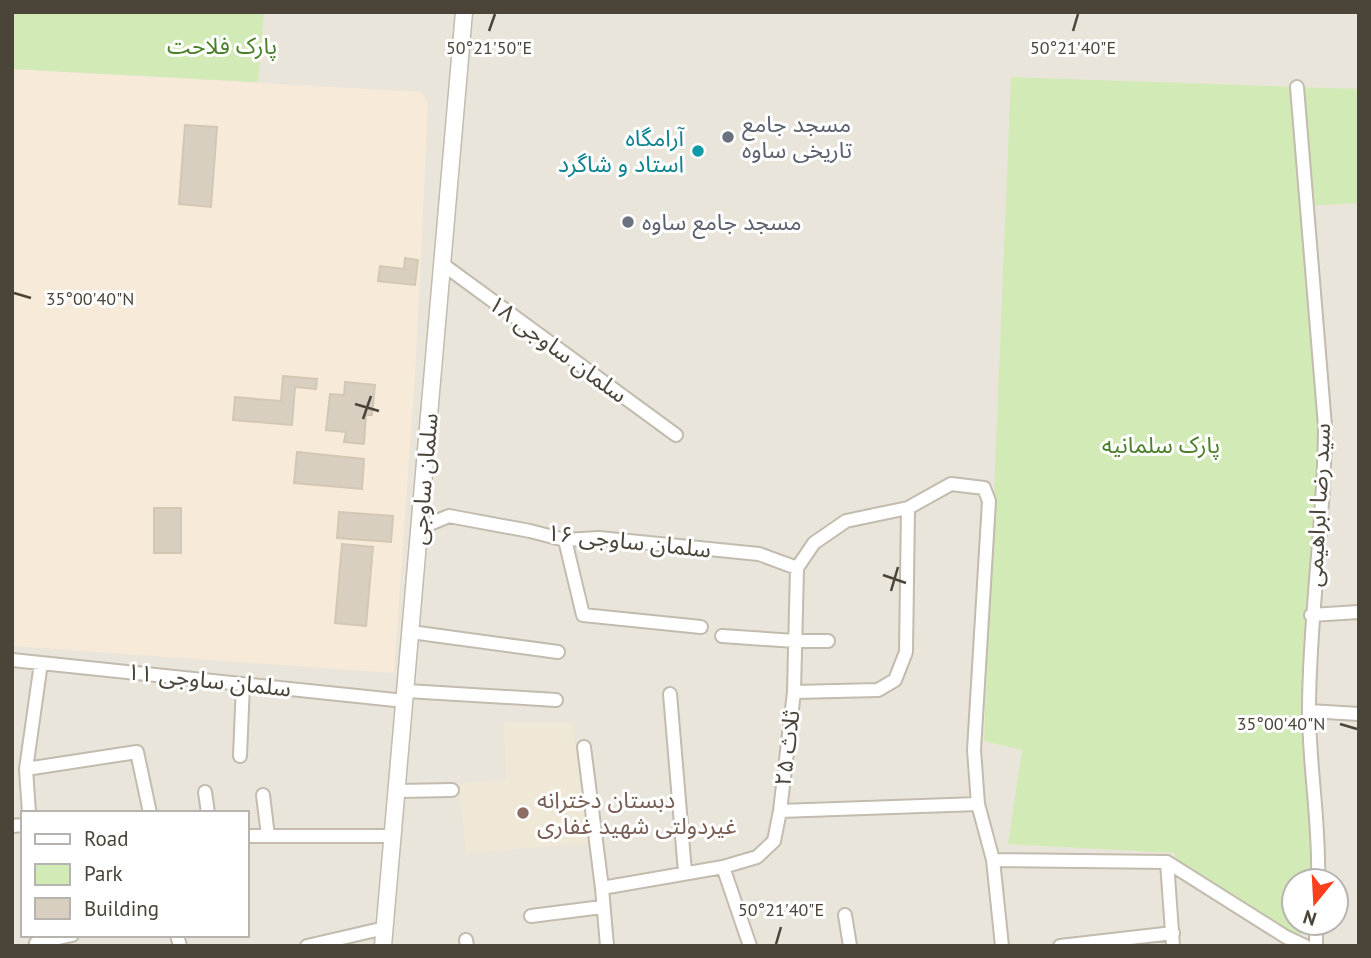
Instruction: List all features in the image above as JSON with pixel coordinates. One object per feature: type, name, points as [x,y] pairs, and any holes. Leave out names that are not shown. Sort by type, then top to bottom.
[{"type":"street","name":"سلمان ساوجی","points":[[383,946],[464,12]]},
{"type":"street","name":"سید رضا ابراهیمی","points":[[1297,87],[1325,426],[1325,469],[1311,615],[1309,711],[1317,867]]},
{"type":"street","name":"سلمان ساوجی ۱۸","points":[[441,263],[676,435]]},
{"type":"street","points":[[794,692],[797,568],[814,543],[834,527],[853,519],[908,508],[951,484],[984,488],[989,501],[974,750],[978,804],[993,860],[1002,946]]},
{"type":"street","name":"ثلاث ۲۵","points":[[602,888],[723,867],[757,857],[774,841],[794,692],[878,690],[895,680],[906,652],[908,508]]},
{"type":"street","name":"سلمان ساوجی ۱۶","points":[[420,528],[449,516],[565,540],[599,538],[758,554],[797,568]]},
{"type":"street","points":[[565,540],[583,615],[701,627]]},
{"type":"street","points":[[1311,615],[1359,612]]},
{"type":"street","points":[[411,632],[558,652]]},
{"type":"street","points":[[722,636],[828,641]]},
{"type":"street","name":"سلمان ساوجی ۱۱","points":[[12,660],[243,684],[406,696],[556,700]]},
{"type":"street","points":[[29,811],[27,766],[41,663]]},
{"type":"street","points":[[240,756],[243,684]]},
{"type":"street","points":[[670,694],[685,872]]},
{"type":"street","points":[[1309,711],[1359,714]]},
{"type":"street","points":[[584,747],[607,946]]},
{"type":"street","points":[[12,760],[27,766],[137,751],[150,811]]},
{"type":"street","points":[[397,791],[452,790]]},
{"type":"street","points":[[205,792],[208,811]]},
{"type":"street","points":[[263,795],[268,836]]},
{"type":"street","points":[[780,811],[978,804]]},
{"type":"street","points":[[248,836],[393,836]]},
{"type":"street","points":[[993,860],[1167,862],[1285,941],[1306,946]]},
{"type":"street","points":[[1060,946],[1173,939],[1167,862]]},
{"type":"street","points":[[723,867],[750,946]]},
{"type":"street","points":[[531,916],[602,907]]},
{"type":"street","points":[[845,915],[850,946]]},
{"type":"street","points":[[307,946],[385,928]]},
{"type":"street","points":[[36,941],[60,937]]},
{"type":"shaded area","points":[[12,12],[1359,12],[1359,946],[12,946]]},
{"type":"shaded area","points":[[12,69],[421,92],[428,103],[416,361],[394,673],[12,646]]},
{"type":"shaded area","name":"دبستان دخترانه غیردولتی شهید غفاری","points":[[504,723],[572,723],[589,843],[466,853],[459,784],[506,780]]},
{"type":"green space","name":"پارک فلاحت","points":[[12,12],[264,12],[258,82],[12,69]]},
{"type":"green space","name":"پارک سلمانیه","points":[[1011,77],[1359,89],[1359,203],[1307,206],[1325,445],[1311,634],[1316,867],[1280,867],[1280,932],[1182,872],[1174,853],[1008,844],[1022,750],[984,741]]},
{"type":"building","points":[[185,125],[217,127],[211,207],[179,204]]},
{"type":"building","points":[[405,258],[418,260],[415,285],[378,281],[380,266],[404,269]]},
{"type":"building","points":[[283,376],[317,379],[316,389],[295,387],[292,425],[233,420],[235,397],[281,401]]},
{"type":"building","points":[[345,382],[375,385],[372,415],[366,415],[364,444],[344,442],[346,432],[326,430],[330,394],[344,395]]},
{"type":"building","points":[[297,452],[364,459],[362,489],[294,483]]},
{"type":"building","points":[[154,508],[181,508],[181,553],[154,553]]},
{"type":"building","points":[[339,512],[393,516],[391,542],[337,538]]},
{"type":"building","points":[[342,544],[373,547],[366,626],[335,623]]},
{"type":"place","name":"مسجد جامع تاریخی ساوه","points":[[728,137]]},
{"type":"place","name":"آرامگاه استاد و شاگرد","points":[[698,151]]},
{"type":"place","name":"مسجد جامع ساوه","points":[[628,222]]},
{"type":"place","name":"دبستان دخترانه غیردولتی شهید غفاری","points":[[523,813]]}]
